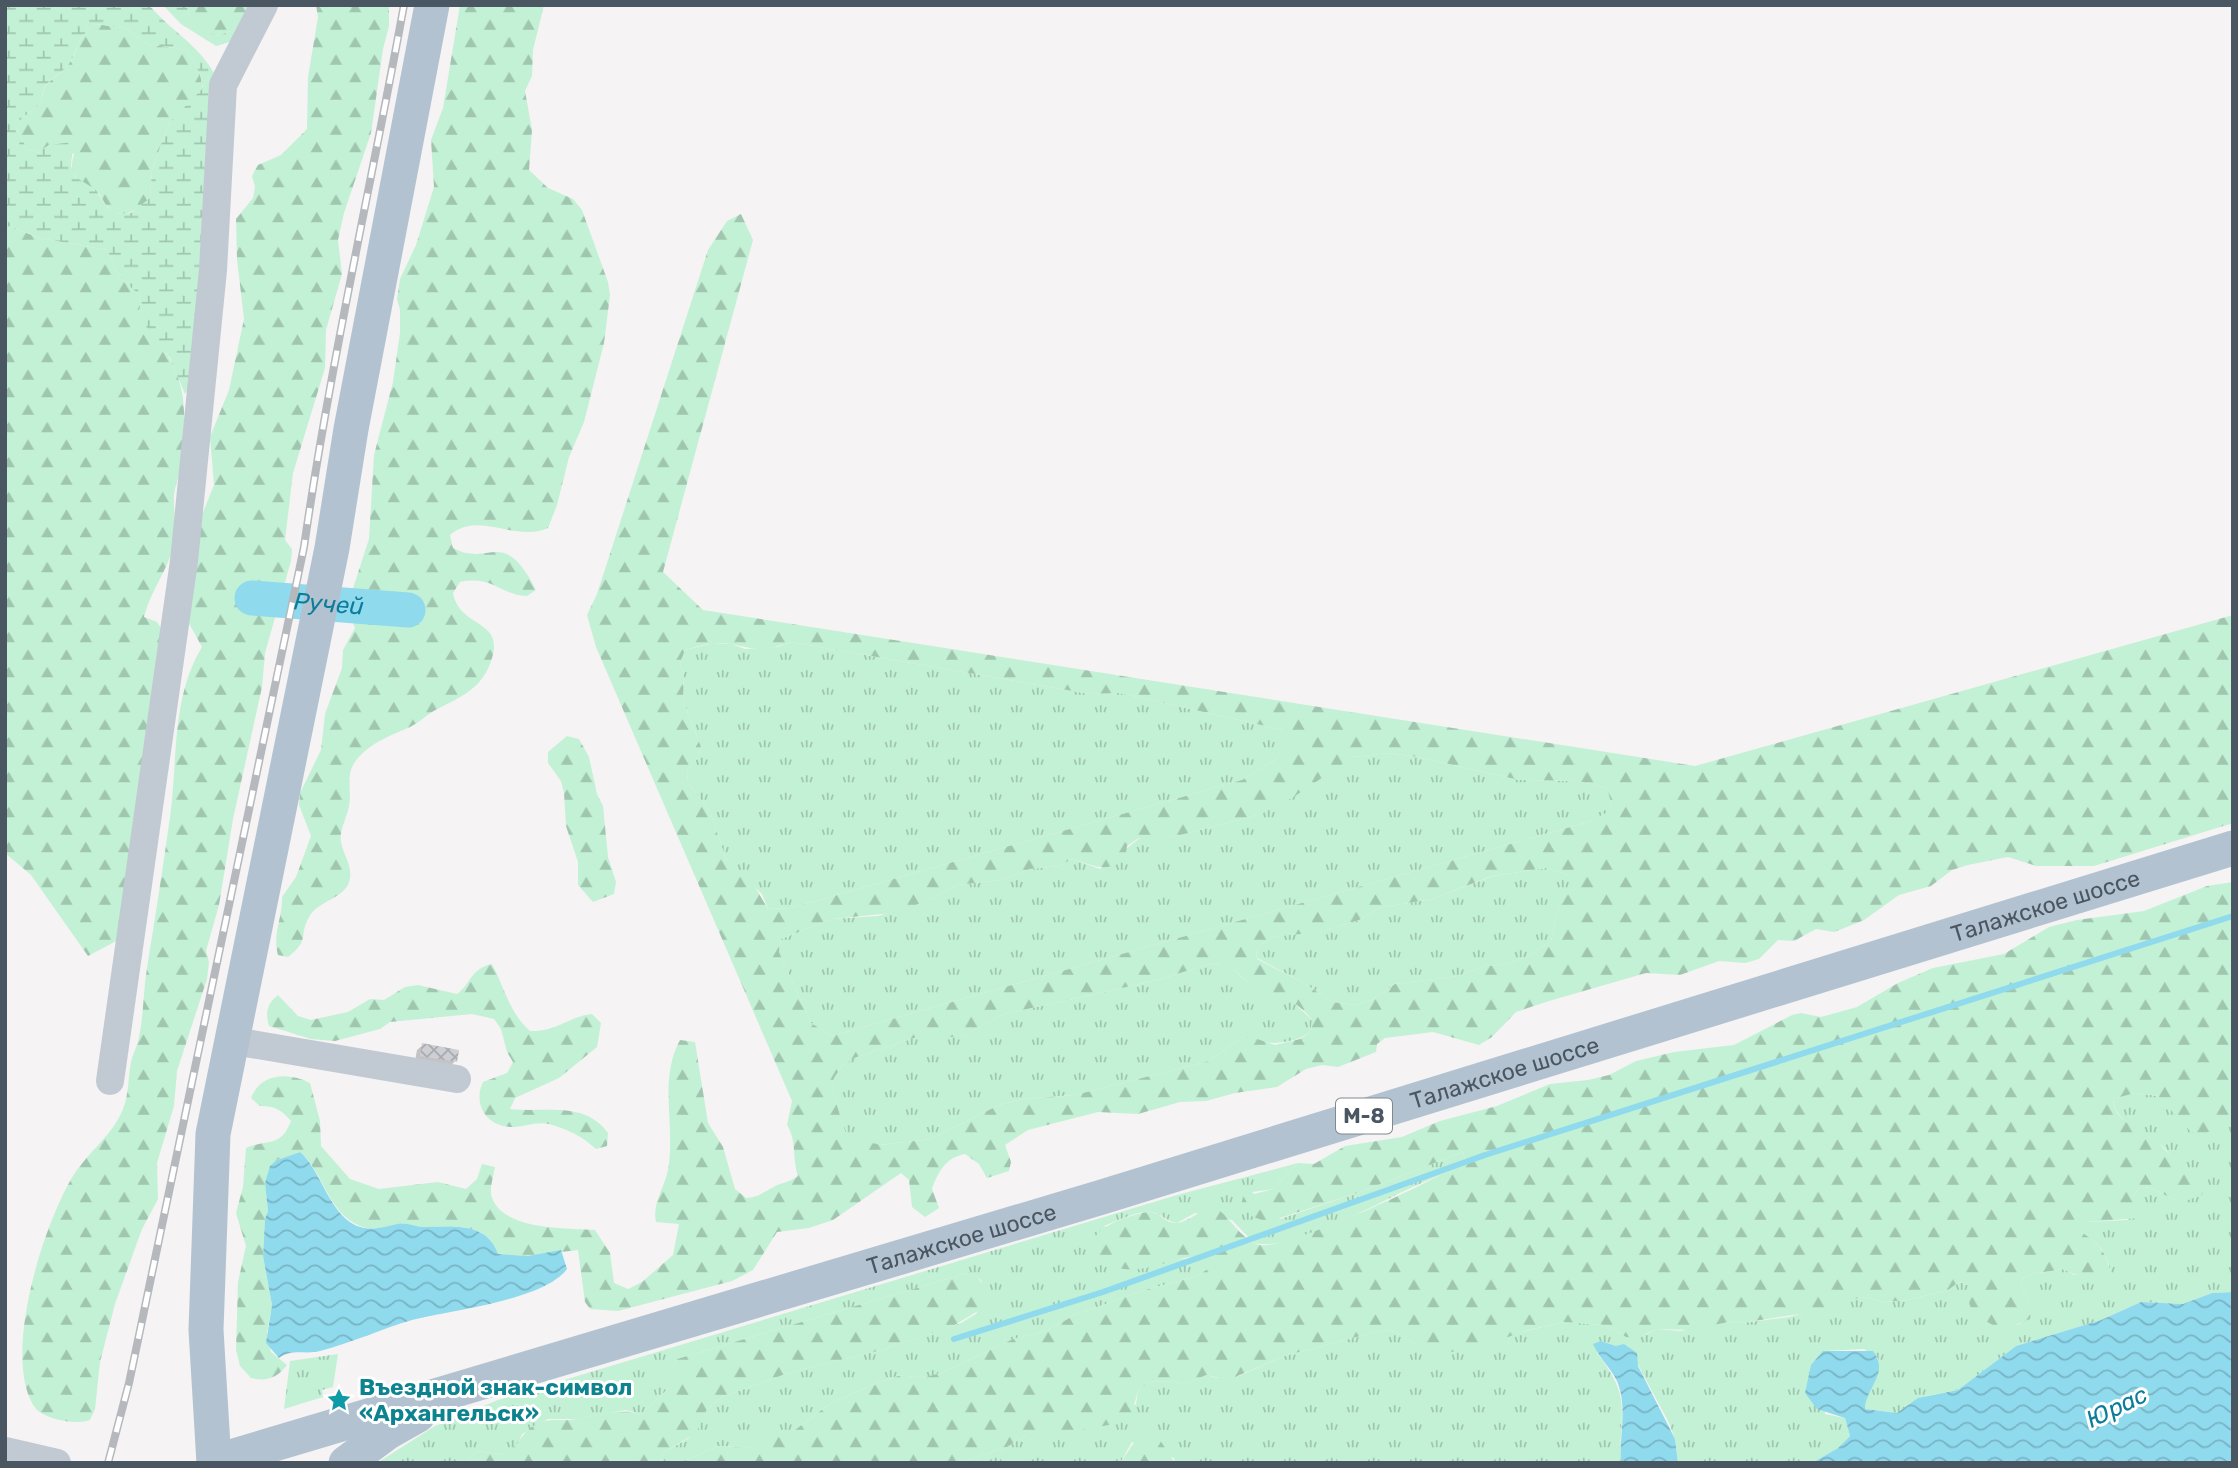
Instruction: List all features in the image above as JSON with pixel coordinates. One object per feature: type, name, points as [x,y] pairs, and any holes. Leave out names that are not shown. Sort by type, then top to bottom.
[{"type":"main road","points":[[212,1463],[206,1329],[209,1192],[214,1134],[332,548],[351,429],[432,5]]},
{"type":"main road","name":"Талажское шоссе","points":[[212,1463],[1102,1197],[2233,848]]},
{"type":"main road","name":"Талажское шоссе","points":[[346,1463],[403,1423],[494,1380]]},
{"type":"street","points":[[110,1081],[184,561],[213,270],[223,85],[264,5]]},
{"type":"street","points":[[234,1041],[457,1079]]},
{"type":"street","points":[[5,1451],[57,1463]]},
{"type":"green space","points":[[5,5],[149,5],[201,55],[215,75],[191,385],[185,394],[170,358],[138,316],[138,294],[121,278],[107,250],[40,238],[5,225]],"holes":[[[95,24],[125,28],[148,44],[187,50],[200,74],[203,88],[169,123],[152,170],[150,198],[131,213],[119,214],[108,208],[95,189],[75,177],[71,166],[73,142],[49,145],[38,153],[27,149],[17,129],[22,118],[42,103],[46,85],[68,65],[88,30]]]},
{"type":"green space","points":[[163,5],[186,5],[194,26],[218,36],[240,27],[233,41],[216,46],[181,24]]},
{"type":"green space","points":[[186,5],[258,5],[240,27],[218,36],[194,27]]},
{"type":"green space","points":[[316,5],[389,5],[389,26],[383,49],[371,133],[344,213],[338,240],[342,274],[326,330],[325,368],[293,473],[285,540],[292,549],[291,561],[265,653],[262,687],[233,819],[219,905],[206,951],[209,962],[207,979],[177,1071],[174,1106],[157,1163],[158,1199],[142,1229],[115,1304],[100,1362],[95,1409],[90,1420],[62,1420],[47,1416],[36,1409],[26,1387],[22,1359],[30,1293],[61,1198],[79,1167],[119,1118],[126,1098],[131,1062],[141,1028],[170,817],[180,708],[192,667],[202,647],[186,618],[200,520],[214,485],[210,437],[229,390],[244,319],[237,259],[236,219],[253,198],[255,187],[252,176],[258,165],[281,155],[307,129],[308,77],[318,17]]},
{"type":"green space","points":[[460,5],[544,5],[533,50],[532,76],[525,91],[532,130],[529,170],[548,188],[573,199],[582,210],[608,282],[610,295],[604,343],[584,422],[569,457],[557,505],[548,528],[523,532],[473,525],[450,535],[453,548],[466,553],[505,553],[524,570],[536,590],[527,596],[481,581],[460,582],[453,593],[457,604],[492,636],[494,645],[488,669],[468,692],[371,746],[353,765],[349,806],[341,838],[350,869],[348,885],[339,895],[313,911],[306,923],[302,941],[288,957],[278,955],[276,947],[282,897],[296,877],[311,836],[299,805],[300,793],[321,750],[325,714],[342,668],[343,650],[355,628],[347,607],[369,539],[374,455],[393,382],[400,333],[397,299],[400,279],[416,245],[434,187],[431,140],[443,108]]},
{"type":"green space","points":[[95,24],[125,28],[148,44],[187,50],[200,74],[203,89],[169,123],[152,170],[150,198],[135,210],[124,214],[112,211],[99,194],[74,175],[74,154],[49,145],[38,153],[27,149],[17,129],[22,118],[42,103],[46,85],[68,65],[83,36]]},
{"type":"green space","points":[[741,214],[753,240],[663,572],[703,610],[1695,766],[2233,615],[2233,823],[2094,866],[2036,866],[2008,857],[1968,865],[1952,870],[1931,886],[1899,895],[1864,920],[1842,929],[1834,932],[1816,929],[1794,941],[1778,940],[1759,959],[1745,963],[1719,961],[1680,975],[1646,973],[1516,1012],[1492,1037],[1479,1045],[1433,1032],[1385,1038],[1377,1044],[1376,1052],[1338,1067],[1322,1065],[1306,1069],[1277,1087],[1235,1093],[1206,1101],[1180,1102],[1138,1114],[1098,1112],[1028,1130],[1005,1145],[1011,1162],[1009,1171],[987,1178],[979,1164],[965,1154],[948,1162],[940,1171],[932,1189],[939,1208],[925,1217],[912,1207],[909,1180],[901,1173],[833,1220],[809,1228],[777,1232],[753,1270],[732,1281],[618,1311],[590,1309],[585,1302],[578,1250],[528,1256],[497,1254],[485,1235],[467,1228],[420,1227],[407,1224],[374,1228],[360,1226],[340,1212],[300,1152],[277,1160],[265,1183],[268,1211],[263,1256],[272,1305],[267,1333],[271,1352],[287,1365],[271,1378],[251,1378],[240,1366],[236,1350],[238,1282],[246,1246],[236,1213],[243,1187],[246,1148],[278,1139],[291,1121],[278,1109],[260,1106],[251,1098],[268,1079],[284,1076],[310,1083],[320,1121],[321,1146],[350,1179],[379,1189],[438,1182],[466,1189],[477,1179],[482,1164],[495,1167],[491,1194],[497,1206],[507,1215],[536,1225],[595,1230],[610,1253],[614,1283],[628,1289],[642,1282],[673,1255],[679,1224],[656,1222],[655,1215],[668,1170],[670,1071],[680,1040],[695,1042],[708,1123],[723,1147],[735,1189],[746,1198],[754,1197],[798,1176],[792,1137],[787,1125],[792,1101],[596,647],[587,615],[597,594],[708,250],[727,221]],"holes":[[[790,642],[1090,694],[1120,693],[1283,730],[1289,746],[1275,760],[1242,780],[791,908],[768,909],[754,885],[726,859],[710,812],[688,783],[687,770],[697,759],[701,747],[683,700],[684,675],[680,663],[685,650],[708,644],[772,648]],[[1389,753],[1519,780],[1577,781],[1607,788],[1611,803],[1606,813],[1588,822],[832,1036],[811,1023],[779,952],[781,939],[832,919],[892,913],[932,899],[957,885],[1002,880],[1030,869],[1059,866],[1072,859],[1099,867],[1118,864],[1125,859],[1127,846],[1139,838],[1169,838],[1261,814],[1292,798],[1353,757]],[[1546,868],[1566,874],[1571,882],[1559,905],[1551,941],[1527,957],[1502,965],[1484,966],[1459,976],[1395,984],[1372,1000],[1356,1005],[1332,1002],[1304,983],[1257,959],[1256,949],[1272,937],[1319,932],[1359,920],[1379,908],[1432,899],[1492,876]],[[1212,963],[1228,966],[1259,990],[1300,1007],[1312,1020],[1311,1032],[1300,1039],[1275,1045],[1251,1037],[1239,1040],[1209,1061],[1075,1095],[1023,1099],[999,1105],[931,1139],[881,1145],[847,1137],[832,1090],[834,1078],[842,1066],[854,1058],[917,1037],[961,1037],[1005,1014],[1158,980]]]},
{"type":"green space","points":[[5,225],[40,238],[107,250],[121,278],[138,294],[138,316],[167,353],[181,386],[184,403],[183,443],[174,495],[174,541],[170,557],[144,617],[157,622],[164,633],[120,939],[88,956],[31,875],[5,853]]},
{"type":"green space","points":[[790,642],[1090,694],[1120,693],[1283,730],[1290,746],[1275,760],[1242,780],[791,908],[768,909],[762,894],[726,859],[710,812],[688,783],[687,770],[697,759],[701,747],[683,700],[684,675],[680,663],[685,650],[714,643],[731,644],[745,649],[777,647]]},
{"type":"green space","points":[[567,736],[579,739],[589,757],[597,794],[603,806],[608,857],[616,882],[614,894],[593,902],[578,885],[578,862],[566,826],[564,793],[561,781],[548,763],[548,752]]},
{"type":"green space","points":[[1389,753],[1519,780],[1577,781],[1607,788],[1611,803],[1607,813],[1588,822],[832,1036],[811,1023],[779,952],[781,939],[832,919],[878,916],[932,899],[957,885],[1002,880],[1030,869],[1059,866],[1072,859],[1100,869],[1140,838],[1169,838],[1261,814],[1353,757]]},
{"type":"green space","points":[[1546,868],[1566,874],[1572,882],[1559,905],[1551,941],[1527,957],[1502,965],[1484,966],[1459,976],[1395,984],[1372,1000],[1356,1005],[1332,1002],[1304,983],[1257,958],[1256,949],[1272,937],[1329,929],[1359,920],[1379,908],[1432,899],[1493,876]]},
{"type":"green space","points":[[2233,882],[2233,1125],[2202,1134],[2191,1132],[2158,1096],[2135,1093],[2113,1099],[2118,1113],[2126,1122],[2154,1137],[2174,1159],[2205,1182],[2202,1195],[2180,1203],[2150,1187],[2139,1188],[2132,1198],[2141,1208],[2140,1218],[2086,1222],[2079,1231],[2100,1248],[2107,1260],[2110,1274],[2080,1276],[2064,1269],[2031,1274],[2021,1279],[2024,1292],[2032,1305],[2030,1319],[2008,1328],[1997,1328],[1978,1316],[1969,1302],[1971,1286],[1959,1282],[1948,1290],[1908,1300],[1885,1302],[1862,1297],[1812,1312],[1741,1323],[1728,1322],[1691,1330],[1657,1329],[1636,1338],[1626,1337],[1605,1325],[1564,1322],[1528,1330],[1473,1349],[1450,1352],[1417,1345],[1396,1332],[1383,1330],[1284,1356],[1228,1380],[1206,1375],[1184,1385],[1173,1381],[1148,1382],[1138,1391],[1131,1416],[1109,1425],[1063,1433],[1028,1434],[1007,1447],[959,1463],[679,1463],[719,1446],[751,1448],[757,1441],[795,1430],[831,1403],[880,1382],[901,1375],[922,1378],[944,1372],[1013,1339],[1046,1331],[1075,1315],[1145,1290],[1197,1276],[1214,1265],[1212,1257],[1196,1256],[1136,1269],[1122,1269],[1108,1263],[1094,1252],[1095,1238],[1105,1227],[1121,1219],[1151,1212],[1172,1223],[1185,1221],[1216,1208],[1254,1243],[1276,1244],[1364,1212],[1427,1182],[1465,1160],[1463,1152],[1357,1193],[1268,1222],[1253,1217],[1241,1205],[1243,1197],[1273,1189],[1298,1163],[1314,1164],[1345,1146],[1402,1137],[1440,1121],[1497,1106],[1550,1084],[1609,1075],[1636,1061],[1674,1052],[1734,1045],[1792,1015],[1801,1013],[1821,1017],[1857,1007],[1898,983],[1933,968],[2004,954],[2049,927],[2077,920],[2144,911],[2207,886]]},
{"type":"green space","points":[[1212,963],[1228,964],[1249,984],[1290,999],[1312,1020],[1311,1032],[1285,1042],[1239,1040],[1209,1061],[1075,1095],[1023,1099],[999,1105],[931,1139],[880,1145],[847,1138],[832,1090],[834,1078],[842,1066],[854,1058],[917,1037],[961,1037],[1005,1014],[1158,980]]},
{"type":"green space","points":[[492,964],[512,1008],[530,1031],[548,1029],[592,1014],[601,1023],[597,1047],[559,1078],[515,1098],[510,1109],[563,1110],[588,1116],[608,1133],[607,1146],[596,1149],[574,1134],[549,1124],[511,1127],[502,1126],[488,1118],[480,1098],[483,1082],[507,1073],[513,1062],[507,1052],[501,1029],[494,1019],[472,1014],[390,1022],[380,1029],[335,1041],[311,1039],[269,1026],[268,1009],[278,995],[298,1016],[311,1020],[348,1012],[370,999],[384,1000],[405,987],[418,985],[457,994],[479,969]]},
{"type":"green space","points":[[2135,1093],[2158,1096],[2202,1133],[2233,1125],[2233,1292],[2212,1293],[2183,1304],[2141,1302],[2101,1320],[2016,1346],[1958,1390],[1926,1396],[1897,1413],[1865,1409],[1877,1373],[1878,1358],[1864,1349],[1823,1351],[1825,1414],[1845,1418],[1850,1436],[1838,1448],[1812,1463],[1678,1463],[1675,1439],[1669,1423],[1635,1359],[1616,1346],[1601,1341],[1597,1353],[1616,1383],[1622,1406],[1621,1463],[1175,1463],[1174,1458],[1132,1442],[1120,1463],[959,1463],[1007,1447],[1028,1434],[1109,1425],[1136,1404],[1138,1391],[1148,1382],[1173,1381],[1184,1385],[1206,1375],[1217,1378],[1239,1376],[1284,1356],[1383,1330],[1396,1332],[1417,1345],[1517,1333],[1564,1322],[1605,1325],[1626,1337],[1647,1334],[1657,1329],[1680,1331],[1728,1322],[1789,1317],[1862,1297],[1885,1302],[1908,1300],[1948,1290],[1959,1282],[1971,1286],[1997,1328],[2020,1324],[2032,1305],[2024,1292],[2021,1279],[2031,1274],[2064,1269],[2074,1275],[2110,1273],[2107,1259],[2100,1248],[2078,1231],[2086,1222],[2128,1220],[2132,1198],[2139,1188],[2150,1187],[2180,1203],[2175,1171],[2169,1154],[2154,1139],[2121,1118],[2116,1110],[2113,1099]]},
{"type":"green space","points":[[1463,1152],[1465,1160],[1443,1174],[1351,1217],[1288,1241],[1254,1243],[1232,1220],[1195,1213],[1177,1223],[1152,1212],[1128,1216],[1104,1226],[1170,1260],[1212,1257],[1215,1265],[1197,1276],[1145,1290],[1075,1315],[1046,1331],[1013,1339],[944,1372],[922,1378],[900,1375],[880,1382],[831,1403],[795,1430],[751,1448],[719,1446],[679,1463],[661,1461],[663,1453],[689,1438],[707,1409],[722,1397],[791,1372],[882,1350],[961,1323],[976,1314],[984,1299],[981,1280],[970,1272],[677,1359],[671,1373],[671,1386],[641,1414],[626,1410],[578,1419],[548,1419],[522,1434],[517,1446],[506,1455],[477,1451],[466,1463],[377,1463],[435,1426],[498,1400],[1177,1195],[1298,1163],[1273,1189],[1252,1192],[1280,1219]]},
{"type":"green space","points":[[970,1272],[979,1279],[983,1287],[983,1308],[953,1326],[882,1350],[791,1372],[722,1397],[707,1409],[696,1433],[663,1453],[661,1461],[664,1463],[466,1463],[477,1451],[506,1455],[526,1432],[540,1423],[616,1412],[641,1414],[671,1386],[671,1373],[677,1359]]},
{"type":"green space","points":[[338,1354],[333,1387],[322,1390],[323,1397],[284,1409],[290,1361]]},
{"type":"green space","points":[[1142,1431],[1156,1434],[1175,1463],[1120,1463]]},
{"type":"water","points":[[300,1152],[336,1207],[353,1224],[365,1228],[408,1224],[421,1227],[467,1228],[485,1236],[493,1243],[498,1254],[528,1256],[561,1250],[567,1269],[555,1280],[517,1297],[412,1320],[332,1348],[294,1352],[279,1358],[266,1343],[272,1305],[263,1256],[268,1211],[265,1183],[270,1166],[277,1160]]},
{"type":"water","name":"Юрас","points":[[2233,1292],[2233,1463],[1812,1463],[1838,1448],[1850,1436],[1845,1418],[1817,1409],[1805,1393],[1811,1365],[1823,1351],[1873,1351],[1879,1366],[1865,1409],[1897,1413],[1918,1398],[1958,1390],[2016,1346],[2101,1320],[2141,1302],[2183,1304],[2212,1293]]},
{"type":"water","points":[[1601,1341],[1616,1346],[1624,1344],[1637,1353],[1638,1366],[1675,1439],[1678,1463],[1621,1463],[1622,1401],[1617,1381],[1593,1344]]},
{"type":"building","points":[[422,1043],[459,1050],[457,1062],[420,1056]]},
{"type":"waterway","name":"Ручей","points":[[252,598],[408,610]]},
{"type":"waterway","points":[[954,1339],[1103,1292],[1485,1155],[2233,916]]},
{"type":"railway","points":[[108,1463],[129,1383],[304,547],[338,343],[404,5]]},
{"type":"place","name":"Въездной знак-символ «Архангельск»","points":[[339,1400]]}]
